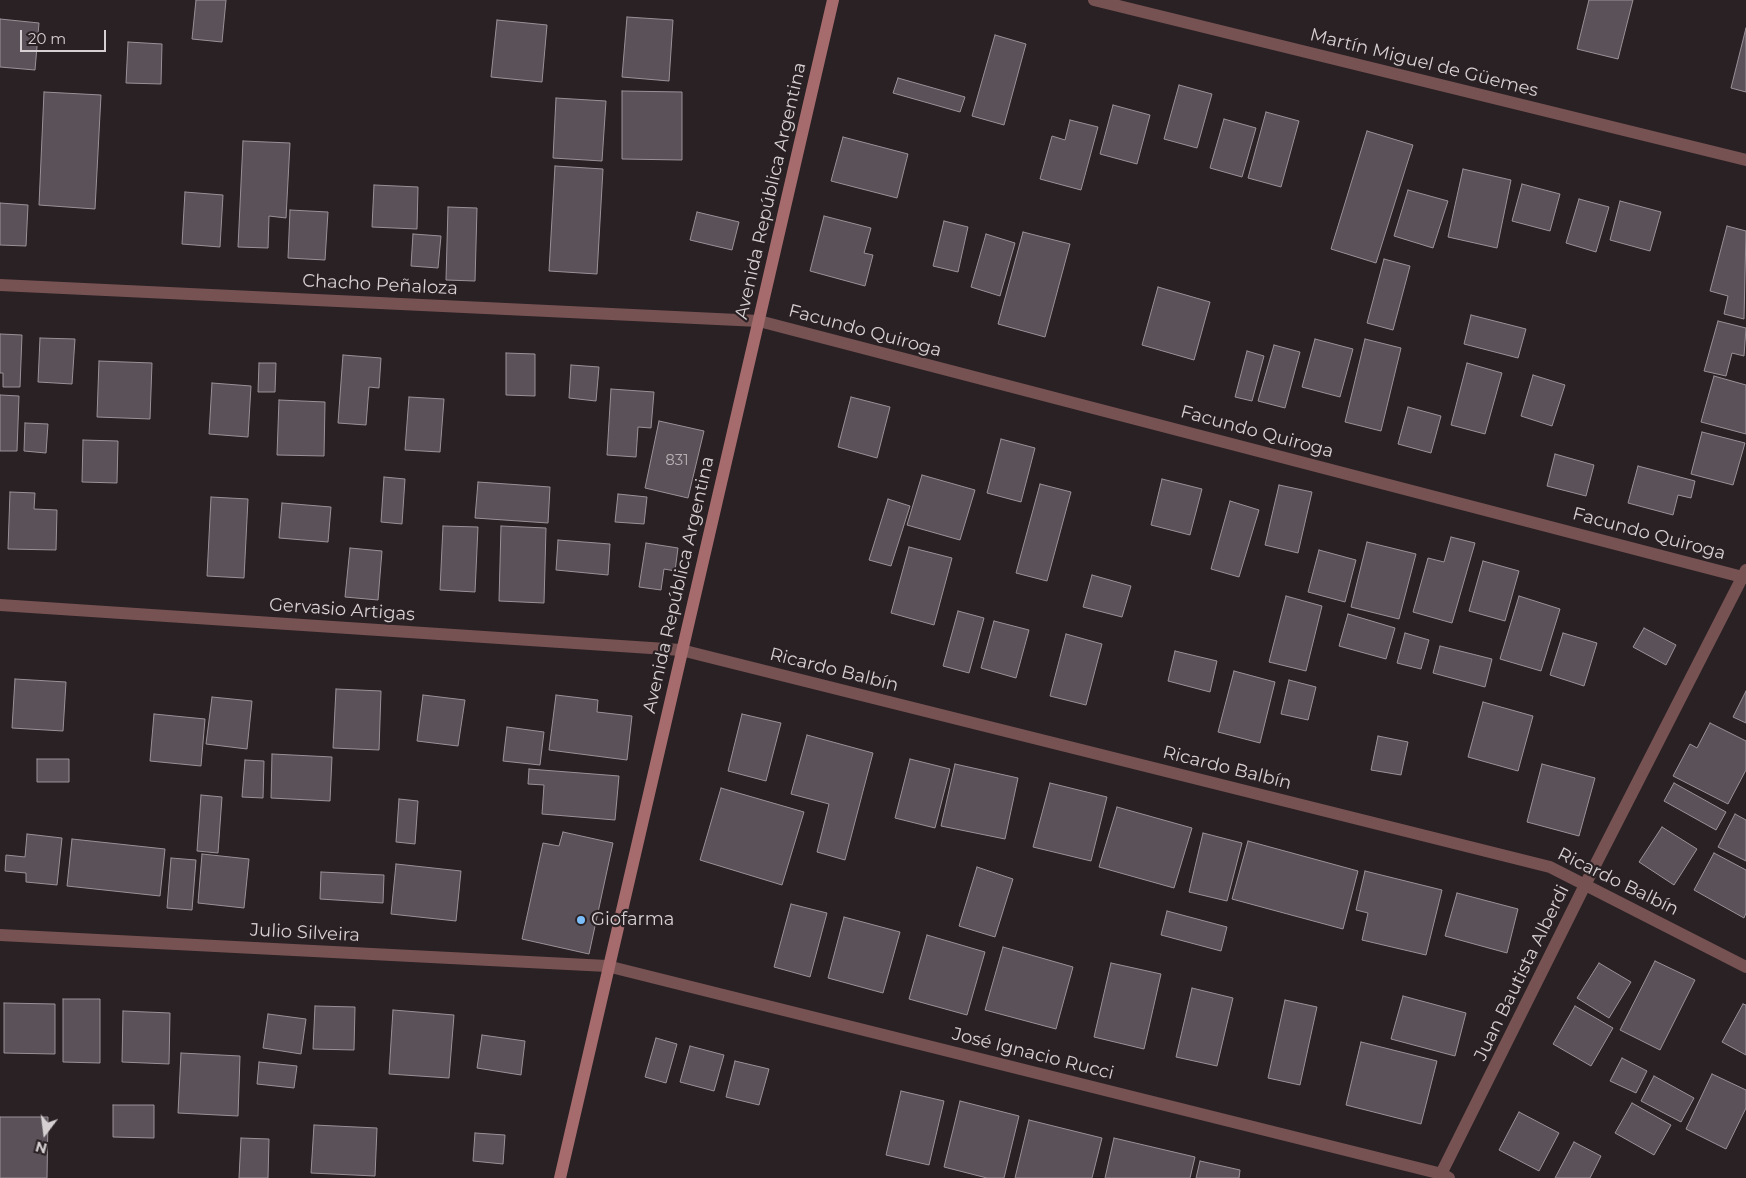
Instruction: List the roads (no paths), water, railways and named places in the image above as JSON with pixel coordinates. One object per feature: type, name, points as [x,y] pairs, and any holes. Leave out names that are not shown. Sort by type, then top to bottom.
[{"type":"main road","name":"Avenida República Argentina","points":[[560,1178],[607,966],[833,0]]},
{"type":"street","name":"Martín Miguel de Güemes","points":[[1094,0],[1746,160]]},
{"type":"street","name":"Chacho Peñaloza","points":[[0,284],[758,321]]},
{"type":"street","name":"Facundo Quiroga","points":[[758,321],[1745,575]]},
{"type":"street","name":"Juan Bautista Alberdi","points":[[1443,1177],[1586,883],[1745,575]]},
{"type":"street","name":"Gervasio Artigas","points":[[0,605],[681,650]]},
{"type":"street","name":"Ricardo Balbín","points":[[681,650],[1550,867],[1586,883],[1746,967]]},
{"type":"street","name":"Julio Silveira","points":[[0,935],[607,966]]},
{"type":"street","name":"José Ignacio Rucci","points":[[607,966],[1443,1177]]},
{"type":"place","name":"Giofarma","points":[[581,920]]}]
